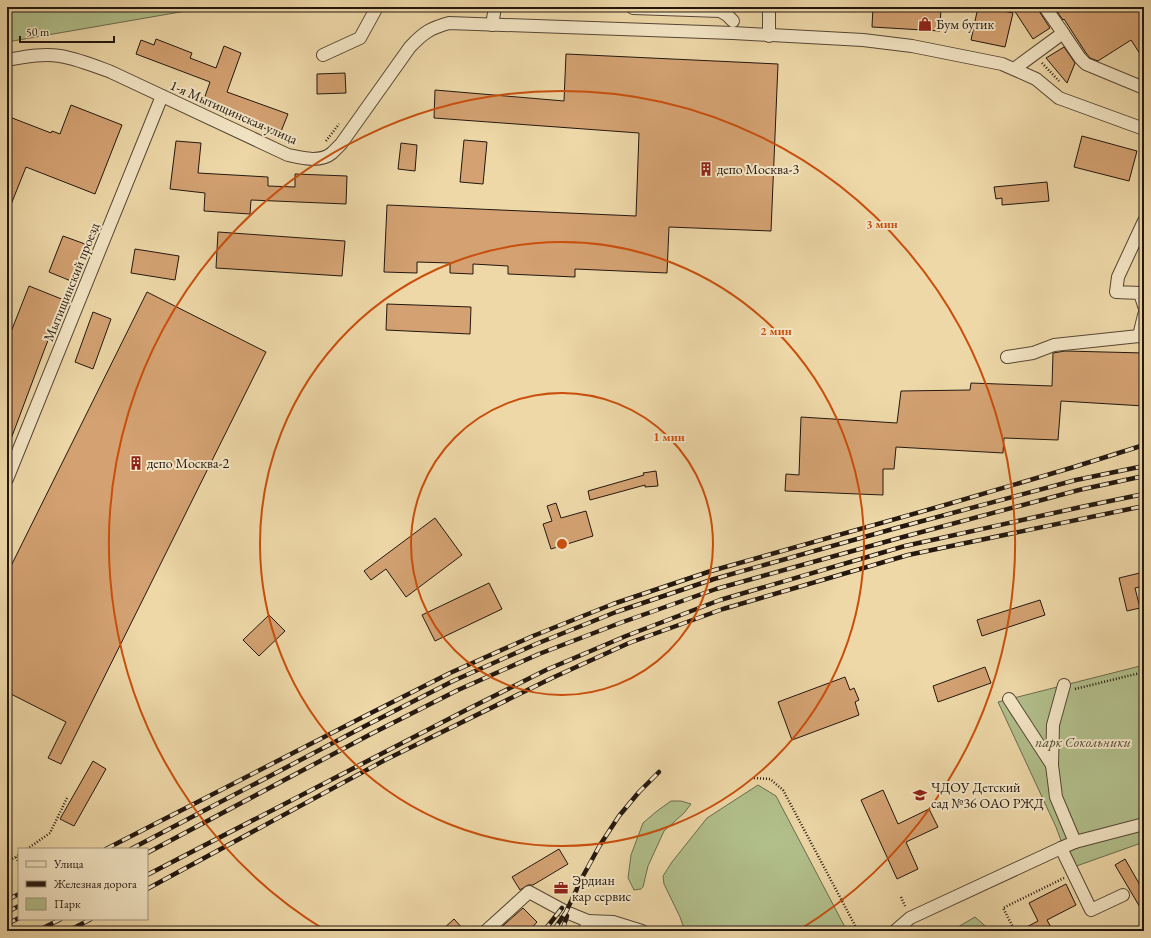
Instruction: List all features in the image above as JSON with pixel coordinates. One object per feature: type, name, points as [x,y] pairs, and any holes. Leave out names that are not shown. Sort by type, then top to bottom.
[{"type":"street","points":[[323,55],[360,38],[377,7]]},
{"type":"street","points":[[492,25],[495,7]]},
{"type":"street","points":[[732,7],[734,21],[733,33]]},
{"type":"street","points":[[769,7],[769,36]]},
{"type":"street","points":[[1045,7],[1080,58],[1086,64],[1144,88]]},
{"type":"street","points":[[633,8],[720,11],[734,21]]},
{"type":"street","name":"1-я Мытищинская улица","points":[[7,60],[29,56],[60,56],[86,63],[111,72],[288,155],[304,159],[319,159],[331,154],[341,144],[417,39],[431,28],[449,23],[733,33],[863,40],[912,46],[1002,64],[1036,79],[1059,98],[1144,129]]},
{"type":"street","points":[[1014,69],[1063,33]]},
{"type":"street","name":"Мытищинский проезд","points":[[7,479],[162,96]]},
{"type":"street","points":[[1144,221],[1118,277],[1116,292],[1142,293],[1144,306]]},
{"type":"street","points":[[1007,357],[1033,353],[1054,345],[1142,337],[1144,315]]},
{"type":"street","points":[[1064,688],[1053,725],[1052,766],[1056,796],[1075,842]]},
{"type":"street","points":[[1009,699],[1052,766]]},
{"type":"street","points":[[895,931],[910,918],[1061,848],[1075,842],[1144,824]]},
{"type":"street","points":[[1061,848],[1091,910],[1123,895]]},
{"type":"street","points":[[486,931],[529,892],[566,912],[586,926],[613,922],[642,931]]},
{"type":"path","points":[[325,142],[339,124]]},
{"type":"path","points":[[1064,688],[1144,672]]},
{"type":"path","points":[[754,778],[770,779],[783,790],[858,931]]},
{"type":"path","points":[[28,848],[50,833],[67,798]]},
{"type":"path","points":[[7,862],[18,856]]},
{"type":"path","points":[[1015,931],[1003,908],[1074,874]]},
{"type":"green space","points":[[7,7],[209,7],[7,42]]},
{"type":"green space","name":"парк Сокольники","points":[[1144,665],[1144,842],[1071,868],[1056,827],[998,702]]},
{"type":"green space","points":[[758,785],[776,796],[847,931],[685,931],[664,884],[663,876],[672,862],[707,818]]},
{"type":"green space","points":[[671,801],[681,801],[691,804],[684,813],[664,831],[648,866],[643,887],[641,889],[634,890],[628,878],[631,855],[643,823]]},
{"type":"green space","points":[[975,917],[991,931],[951,931]]},
{"type":"building","points":[[873,7],[941,7],[940,31],[872,27]]},
{"type":"building","points":[[978,7],[1013,13],[1005,47],[971,40]]},
{"type":"building","points":[[1012,7],[1038,7],[1050,28],[1033,39]]},
{"type":"building","points":[[1054,7],[1144,7],[1144,60],[1131,40],[1098,61],[1090,58],[1064,19],[1063,20]]},
{"type":"building","points":[[156,39],[192,53],[190,58],[216,68],[224,46],[241,53],[227,92],[288,114],[280,134],[202,105],[210,82],[136,54],[141,40],[154,45]]},
{"type":"building","points":[[1064,47],[1075,63],[1067,83],[1046,58]]},
{"type":"building","name":"депо Москва-3","points":[[566,54],[778,64],[771,231],[669,227],[667,273],[575,269],[575,277],[508,274],[508,266],[473,264],[473,274],[450,273],[450,263],[417,262],[417,273],[384,272],[387,205],[636,216],[639,133],[434,118],[435,90],[564,101]]},
{"type":"building","points":[[345,73],[346,93],[317,94],[317,74]]},
{"type":"building","points":[[71,105],[122,125],[95,194],[26,167],[7,212],[7,116],[51,133],[52,131],[60,134]]},
{"type":"building","points":[[1082,136],[1137,151],[1129,181],[1074,167]]},
{"type":"building","points":[[464,140],[487,142],[483,184],[460,182]]},
{"type":"building","points":[[176,141],[201,143],[198,173],[268,177],[268,186],[295,187],[295,174],[347,176],[346,204],[251,200],[250,214],[204,211],[205,193],[170,189]]},
{"type":"building","points":[[401,143],[417,145],[415,171],[398,169]]},
{"type":"building","points":[[1047,182],[1049,201],[1002,205],[1002,198],[996,199],[994,187]]},
{"type":"building","points":[[218,232],[345,241],[342,276],[216,268]]},
{"type":"building","points":[[63,236],[85,244],[71,281],[49,272]]},
{"type":"building","points":[[135,249],[179,256],[175,280],[131,273]]},
{"type":"building","points":[[29,286],[64,300],[7,447],[7,342]]},
{"type":"building","name":"депо Москва-2","points":[[147,292],[266,352],[61,764],[48,758],[66,722],[7,692],[7,574]]},
{"type":"building","points":[[387,304],[471,307],[470,334],[386,330]]},
{"type":"building","points":[[93,312],[111,319],[93,369],[75,362]]},
{"type":"building","points":[[1065,351],[1144,353],[1144,406],[1061,401],[1058,440],[1004,438],[1003,453],[896,447],[894,469],[883,469],[883,495],[785,491],[786,474],[799,475],[801,417],[897,423],[901,391],[970,390],[971,383],[1052,386],[1053,353]]},
{"type":"building","points":[[656,471],[658,486],[645,487],[645,485],[590,500],[588,491],[644,475],[643,473]]},
{"type":"building","points":[[556,503],[561,518],[586,511],[593,536],[551,549],[543,524],[552,521],[547,506]]},
{"type":"building","points":[[435,518],[462,555],[406,597],[386,569],[371,580],[364,571]]},
{"type":"building","points":[[1144,572],[1144,586],[1135,588],[1140,608],[1127,611],[1119,578]]},
{"type":"building","points":[[489,583],[502,609],[435,641],[422,615]]},
{"type":"building","points":[[1040,600],[1045,615],[982,636],[977,620]]},
{"type":"building","points":[[269,615],[285,631],[259,656],[243,640]]},
{"type":"building","points":[[985,667],[991,683],[938,702],[933,686]]},
{"type":"building","points":[[845,677],[850,690],[854,688],[859,700],[855,702],[859,715],[792,740],[778,702]]},
{"type":"building","points":[[93,761],[106,769],[74,826],[60,819]]},
{"type":"building","points":[[883,790],[898,824],[929,809],[938,827],[906,842],[918,869],[897,879],[861,800]]},
{"type":"building","points":[[559,849],[568,864],[533,885],[528,885],[520,890],[512,877]]},
{"type":"building","points":[[1125,859],[1144,892],[1144,914],[1115,865]]},
{"type":"building","points":[[1066,884],[1076,905],[1047,920],[1053,931],[1019,931],[1038,921],[1029,903]]},
{"type":"building","points":[[523,908],[537,922],[529,931],[497,931]]},
{"type":"building","points":[[454,919],[465,931],[441,931]]},
{"type":"railway","points":[[108,848],[450,673],[533,636],[613,604],[711,571],[945,505],[1144,445]]},
{"type":"railway","points":[[133,848],[453,681],[536,644],[616,612],[714,579],[900,527],[1076,480],[1144,466]]},
{"type":"railway","points":[[148,852],[371,734],[458,690],[539,654],[620,623],[716,589],[1079,490],[1144,476]]},
{"type":"railway","points":[[148,874],[546,670],[626,636],[720,600],[905,546],[1144,494]]},
{"type":"railway","points":[[148,888],[385,760],[552,678],[629,643],[723,609],[908,555],[1144,506]]},
{"type":"railway","points":[[553,931],[566,912],[600,845],[619,816],[639,792],[659,772]]},
{"type":"railway","points":[[7,900],[18,894]]},
{"type":"railway","points":[[7,912],[18,906]]},
{"type":"railway","points":[[544,931],[562,908]]},
{"type":"railway","points":[[562,931],[567,916]]},
{"type":"railway","points":[[7,924],[18,918]]},
{"type":"railway","points":[[37,931],[59,920]]},
{"type":"railway","points":[[68,931],[89,920]]},
{"type":"place","name":"Бум бутик","points":[[925,24]]},
{"type":"place","name":"депо Москва-3","points":[[706,169]]},
{"type":"place","name":"депо Москва-2","points":[[136,463]]},
{"type":"place","name":"ЧДОУ Детский сад №36 ОАО РЖД","points":[[920,795]]},
{"type":"place","name":"Эрдиан кар сервис","points":[[561,888]]}]
